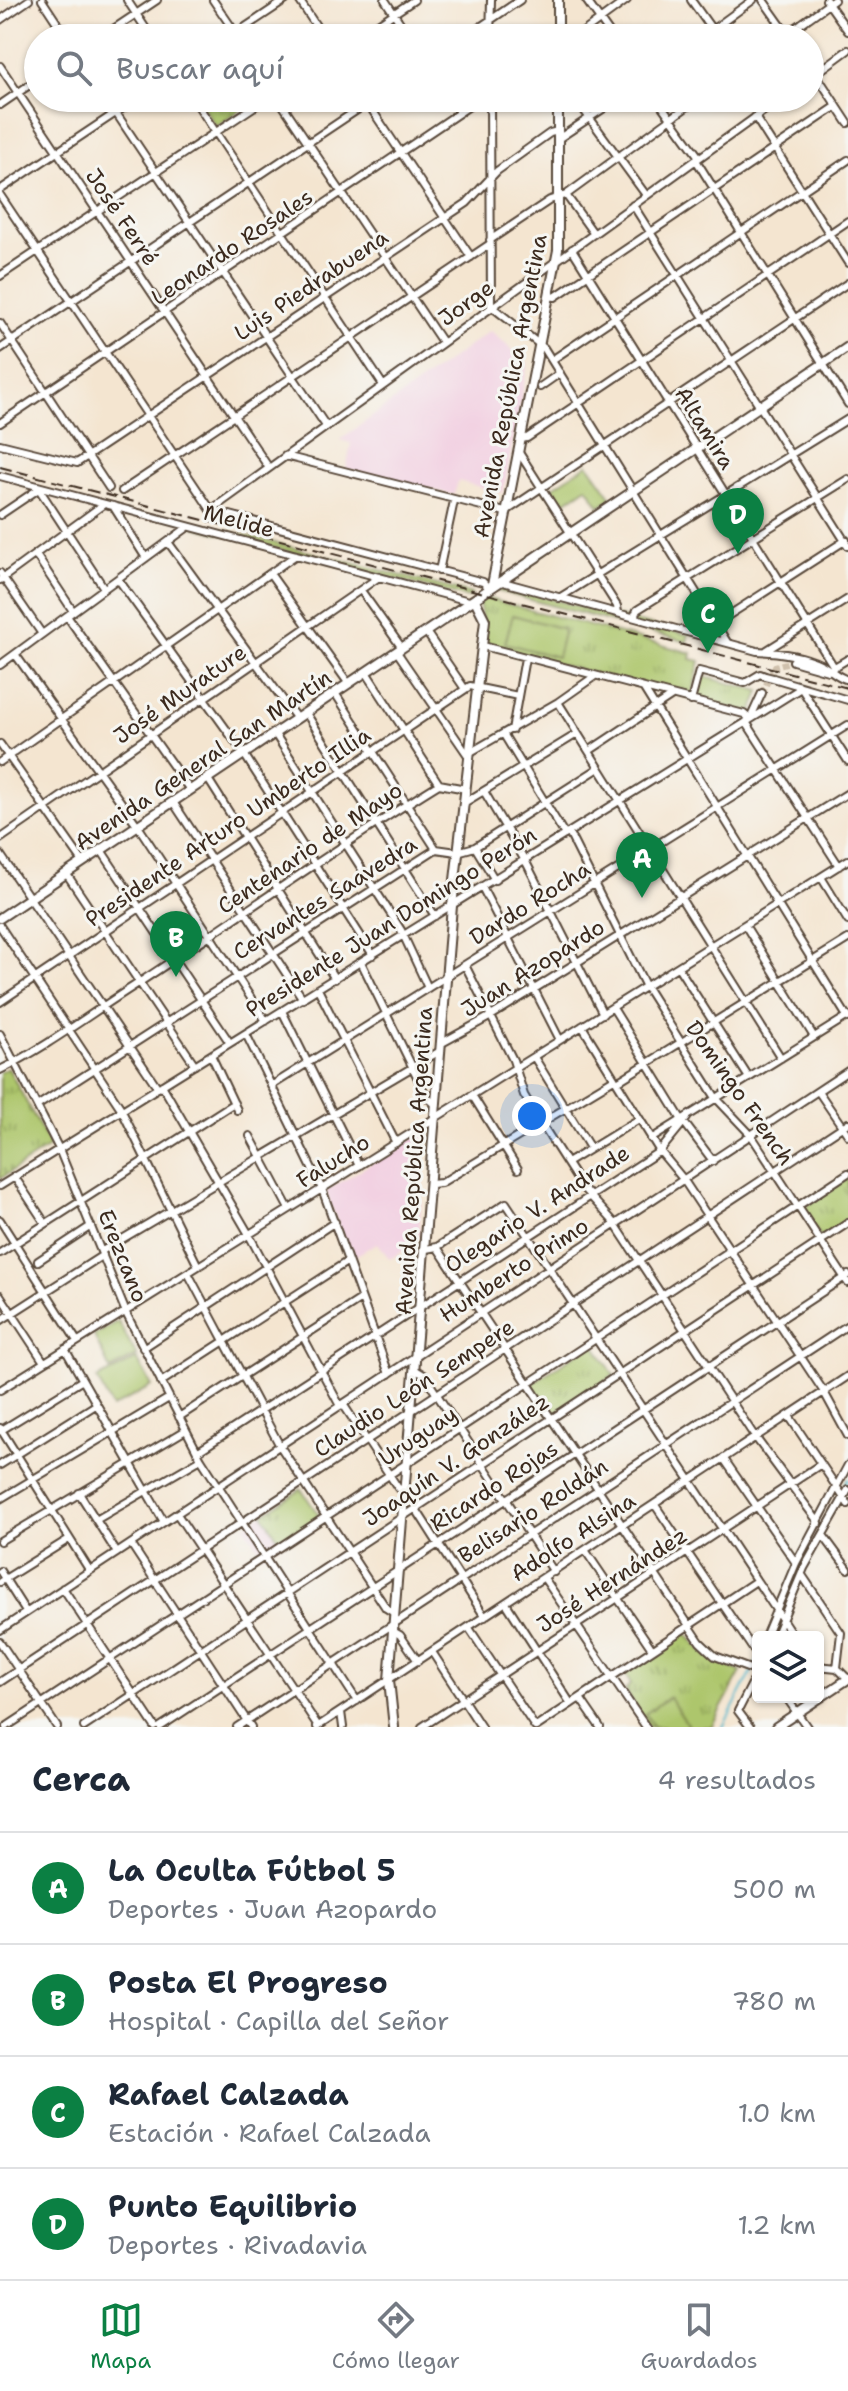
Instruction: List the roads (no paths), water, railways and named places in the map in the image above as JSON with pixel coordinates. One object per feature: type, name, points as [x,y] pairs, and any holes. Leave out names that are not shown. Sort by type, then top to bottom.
[{"type":"main road","points":[[558,0],[558,24]]},
{"type":"main road","name":"Avenida República Argentina","points":[[490,586],[556,260],[562,196],[558,112]]},
{"type":"main road","name":"Avenida General San Martín","points":[[472,600],[848,347]]},
{"type":"main road","name":"Avenida General San Martín","points":[[0,918],[537,557]]},
{"type":"main road","name":"Avenida República Argentina","points":[[394,1727],[389,1680],[418,1355],[445,978],[485,618],[472,600]]},
{"type":"main road","points":[[776,1727],[848,1679]]},
{"type":"street","points":[[0,20],[29,0]]},
{"type":"street","points":[[42,0],[58,24]]},
{"type":"street","points":[[127,0],[143,24]]},
{"type":"street","points":[[121,24],[157,0]]},
{"type":"street","points":[[213,0],[230,24]]},
{"type":"street","points":[[254,24],[286,0]]},
{"type":"street","points":[[299,0],[315,24]]},
{"type":"street","points":[[385,0],[401,24]]},
{"type":"street","points":[[379,24],[414,0]]},
{"type":"street","points":[[490,24],[491,0]]},
{"type":"street","points":[[484,24],[520,0]]},
{"type":"street","points":[[586,0],[603,24]]},
{"type":"street","points":[[594,24],[627,0]]},
{"type":"street","points":[[691,0],[708,24]]},
{"type":"street","points":[[720,24],[753,0]]},
{"type":"street","points":[[763,0],[778,24]]},
{"type":"street","points":[[802,24],[830,1],[848,31]]},
{"type":"street","points":[[824,68],[848,50]]},
{"type":"street","name":"José Ferré","points":[[0,66],[24,102]]},
{"type":"street","points":[[0,105],[24,89]]},
{"type":"street","points":[[824,90],[848,123]]},
{"type":"street","points":[[549,296],[555,297],[837,106]]},
{"type":"street","name":"José Ferré","points":[[31,112],[269,468]]},
{"type":"street","points":[[326,426],[116,112],[0,192],[211,510],[490,586]]},
{"type":"street","points":[[202,112],[383,385]]},
{"type":"street","points":[[0,276],[246,112]]},
{"type":"street","points":[[288,112],[442,342]]},
{"type":"street","points":[[0,349],[250,183],[350,112]]},
{"type":"street","points":[[374,112],[471,257]]},
{"type":"street","name":"Leonardo Rosales","points":[[0,423],[343,194],[460,112]]},
{"type":"street","points":[[490,112],[491,306],[539,345],[552,360],[727,642]]},
{"type":"street","points":[[585,112],[646,195]]},
{"type":"street","name":"Luis Piedrabuena","points":[[0,444],[77,463],[472,199],[490,179],[550,133],[558,135],[600,112]]},
{"type":"street","points":[[666,112],[698,158],[713,189],[848,404]]},
{"type":"street","points":[[122,491],[562,196],[679,112]]},
{"type":"street","name":"Jorge","points":[[211,510],[762,112]]},
{"type":"street","points":[[755,117],[848,263]]},
{"type":"street","points":[[552,360],[848,160]]},
{"type":"street","points":[[562,196],[594,234]]},
{"type":"street","points":[[633,205],[847,542],[698,635]]},
{"type":"street","points":[[521,439],[527,438],[848,221]]},
{"type":"street","name":"Altamira","points":[[572,249],[780,581],[831,669]]},
{"type":"street","points":[[285,456],[505,512],[848,283]]},
{"type":"street","points":[[0,323],[109,488]]},
{"type":"street","points":[[540,387],[560,373]]},
{"type":"street","points":[[559,598],[848,419]]},
{"type":"street","points":[[518,451],[572,533],[618,613]]},
{"type":"street","name":"Melide","points":[[0,476],[472,600]]},
{"type":"street","points":[[634,617],[637,610],[848,479]]},
{"type":"street","points":[[0,501],[3,513],[40,488],[104,588]]},
{"type":"street","points":[[439,571],[454,501]]},
{"type":"street","points":[[42,634],[1,577],[68,533],[104,504]]},
{"type":"street","points":[[113,506],[146,558]]},
{"type":"street","points":[[0,665],[188,527]]},
{"type":"street","points":[[168,542],[297,719]]},
{"type":"street","points":[[36,555],[115,683],[190,790]]},
{"type":"street","points":[[0,762],[296,555]]},
{"type":"street","points":[[271,575],[349,684]]},
{"type":"street","name":"José Murature","points":[[0,839],[362,592],[379,577]]},
{"type":"street","points":[[118,579],[244,754],[373,955]]},
{"type":"street","points":[[503,582],[698,635],[821,664],[848,680]]},
{"type":"street","points":[[362,592],[435,710],[469,755],[595,676]]},
{"type":"street","points":[[767,650],[848,599]]},
{"type":"street","points":[[426,632],[465,689]]},
{"type":"street","points":[[483,646],[747,718],[839,866]]},
{"type":"street","points":[[15,654],[138,826],[266,1021]]},
{"type":"street","points":[[512,730],[525,658]]},
{"type":"street","points":[[793,661],[831,669],[848,659]]},
{"type":"street","points":[[691,701],[699,671],[745,683],[769,677],[848,700]]},
{"type":"street","points":[[366,672],[439,784],[466,789]]},
{"type":"street","points":[[477,686],[518,696]]},
{"type":"street","name":"Presidente Arturo Umberto Illia","points":[[0,1002],[465,689],[477,686]]},
{"type":"street","points":[[801,688],[848,761]]},
{"type":"street","name":"Presidente Juan Domingo Perón","points":[[0,1186],[495,880],[747,718],[801,688]]},
{"type":"street","points":[[644,689],[848,1017]]},
{"type":"street","points":[[335,693],[436,849]]},
{"type":"street","points":[[747,718],[762,693]]},
{"type":"street","points":[[589,751],[672,696]]},
{"type":"street","points":[[558,702],[781,1058]]},
{"type":"street","points":[[306,713],[435,916]]},
{"type":"street","name":"Dardo Rocha","points":[[271,1086],[848,725]]},
{"type":"street","points":[[275,734],[403,935],[428,988]]},
{"type":"street","points":[[464,803],[485,793],[577,734]]},
{"type":"street","name":"Domingo French","points":[[504,735],[567,834],[646,987],[716,1098],[751,1135],[847,1278]]},
{"type":"street","points":[[0,744],[83,862]]},
{"type":"street","name":"Cervantes Saavedra","points":[[37,1106],[436,849],[457,852],[475,847],[599,768]]},
{"type":"street","points":[[208,779],[335,979]]},
{"type":"street","name":"Centenario de Mayo","points":[[0,1070],[176,959],[280,890],[315,862],[439,784]]},
{"type":"street","points":[[485,793],[525,860],[603,1014]]},
{"type":"street","name":"Juan Azopardo","points":[[0,1321],[171,1208],[297,1137],[848,793]]},
{"type":"street","points":[[173,802],[303,999]]},
{"type":"street","points":[[475,847],[495,880]]},
{"type":"street","points":[[101,850],[230,1043]]},
{"type":"street","points":[[0,854],[160,1086],[249,1234],[341,1405],[398,1488],[406,1490]]},
{"type":"street","name":"Falucho","points":[[0,1390],[848,860]]},
{"type":"street","points":[[66,873],[195,1065]]},
{"type":"street","points":[[821,877],[848,921]]},
{"type":"street","points":[[482,887],[560,1040]]},
{"type":"street","points":[[745,925],[814,1037]]},
{"type":"street","points":[[0,926],[122,1110],[198,1266]]},
{"type":"street","points":[[431,1184],[441,1183],[565,1108],[648,1064],[848,939]]},
{"type":"street","points":[[361,962],[427,1097],[436,1105]]},
{"type":"street","points":[[465,965],[516,1068],[524,1095],[541,1123],[590,1196],[615,1225],[732,1401],[819,1523]]},
{"type":"street","points":[[678,967],[749,1078]]},
{"type":"street","points":[[318,989],[396,1143]]},
{"type":"street","points":[[613,1008],[713,1161]]},
{"type":"street","points":[[282,1011],[359,1166]]},
{"type":"street","name":"Olegario V. Andrade","points":[[651,1139],[848,1017]]},
{"type":"street","points":[[582,1026],[651,1139],[683,1179],[824,1392],[848,1436]]},
{"type":"street","name":"Erezcano","points":[[0,1034],[59,1149],[125,1312],[199,1456],[217,1489],[357,1701]]},
{"type":"street","points":[[246,1034],[322,1189],[389,1374]]},
{"type":"street","points":[[0,1253],[187,1133],[236,1107],[211,1055]]},
{"type":"street","points":[[534,1057],[590,1148]]},
{"type":"street","name":"Humberto Primo","points":[[0,1630],[848,1071]]},
{"type":"street","points":[[818,1091],[845,1125],[848,1135]]},
{"type":"street","points":[[472,1095],[518,1169]]},
{"type":"street","points":[[567,1163],[639,1119]]},
{"type":"street","name":"Olegario V. Andrade","points":[[96,1520],[145,1493],[260,1411],[660,1151],[685,1120]]},
{"type":"street","name":"Claudio León Sempere","points":[[0,1682],[845,1125]]},
{"type":"street","points":[[250,1136],[289,1209]]},
{"type":"street","name":"Uruguay","points":[[6,1727],[848,1173]]},
{"type":"street","points":[[14,1176],[45,1223]]},
{"type":"street","points":[[426,1249],[437,1247],[506,1203],[790,1631]]},
{"type":"street","points":[[0,1220],[77,1341]]},
{"type":"street","points":[[143,1348],[335,1222]]},
{"type":"street","name":"Joaquín V. González","points":[[84,1727],[848,1223]]},
{"type":"street","points":[[38,1261],[91,1226]]},
{"type":"street","points":[[437,1247],[689,1626],[715,1656],[752,1670]]},
{"type":"street","points":[[161,1382],[348,1261]]},
{"type":"street","points":[[188,1273],[280,1446],[372,1587],[388,1610],[394,1613]]},
{"type":"street","name":"Ricardo Rojas","points":[[158,1727],[847,1278]]},
{"type":"street","points":[[0,1295],[44,1362]]},
{"type":"street","points":[[179,1417],[361,1299]]},
{"type":"street","name":"Belisario Roldán","points":[[237,1727],[248,1724],[294,1689],[393,1627],[848,1325]]},
{"type":"street","points":[[65,1349],[94,1406],[164,1522]]},
{"type":"street","points":[[416,1370],[437,1394],[554,1572]]},
{"type":"street","name":"Adolfo Alsina","points":[[317,1727],[848,1376]]},
{"type":"street","points":[[81,1381],[0,1430],[90,1571]]},
{"type":"street","points":[[0,1499],[109,1431],[169,1398]]},
{"type":"street","points":[[0,1465],[94,1406]]},
{"type":"street","points":[[789,1416],[843,1494]]},
{"type":"street","points":[[0,1541],[186,1430]]},
{"type":"street","points":[[724,1459],[796,1563]]},
{"type":"street","name":"José Hernández","points":[[427,1726],[821,1464]]},
{"type":"street","points":[[769,1631],[802,1575],[843,1494],[848,1465]]},
{"type":"street","points":[[79,1493],[117,1553]]},
{"type":"street","points":[[776,1631],[796,1563],[819,1523],[843,1494]]},
{"type":"street","points":[[655,1505],[752,1646]]},
{"type":"street","points":[[416,1509],[485,1617]]},
{"type":"street","points":[[177,1514],[317,1727]]},
{"type":"street","points":[[823,1535],[848,1569]]},
{"type":"street","points":[[2,1580],[69,1539]]},
{"type":"street","points":[[131,1544],[248,1724]]},
{"type":"street","points":[[585,1550],[652,1649]]},
{"type":"street","points":[[0,1571],[2,1580],[26,1612]]},
{"type":"street","points":[[802,1575],[841,1633],[837,1668]]},
{"type":"street","points":[[544,1578],[644,1724],[635,1727]]},
{"type":"street","points":[[469,1628],[535,1727],[756,1581]]},
{"type":"street","points":[[63,1588],[158,1727]]},
{"type":"street","points":[[506,1603],[571,1704]]},
{"type":"street","points":[[393,1627],[418,1661]]},
{"type":"street","points":[[841,1633],[848,1627]]},
{"type":"street","points":[[0,1642],[57,1727]]},
{"type":"street","points":[[432,1652],[481,1727]]},
{"type":"street","points":[[824,1667],[837,1668],[848,1679]]},
{"type":"street","points":[[750,1727],[738,1711],[752,1676]]},
{"type":"street","points":[[580,1698],[600,1727]]},
{"type":"street","points":[[790,1703],[807,1727]]},
{"type":"street","points":[[341,1712],[343,1727]]},
{"type":"street","points":[[551,1718],[557,1727]]},
{"type":"waterway","points":[[842,1489],[848,1478]]},
{"type":"waterway","points":[[772,1631],[794,1580],[838,1497]]},
{"type":"waterway","points":[[723,1727],[752,1671]]},
{"type":"tunnel","points":[[762,693],[775,666],[793,661]]},
{"type":"railway","points":[[0,467],[848,688]]},
{"type":"place","name":"Punto Equilibrio","points":[[738,554]]},
{"type":"place","name":"Rafael Calzada","points":[[708,653]]},
{"type":"place","name":"La Oculta Fútbol 5","points":[[642,898]]},
{"type":"place","name":"Posta El Progreso","points":[[176,977]]}]
